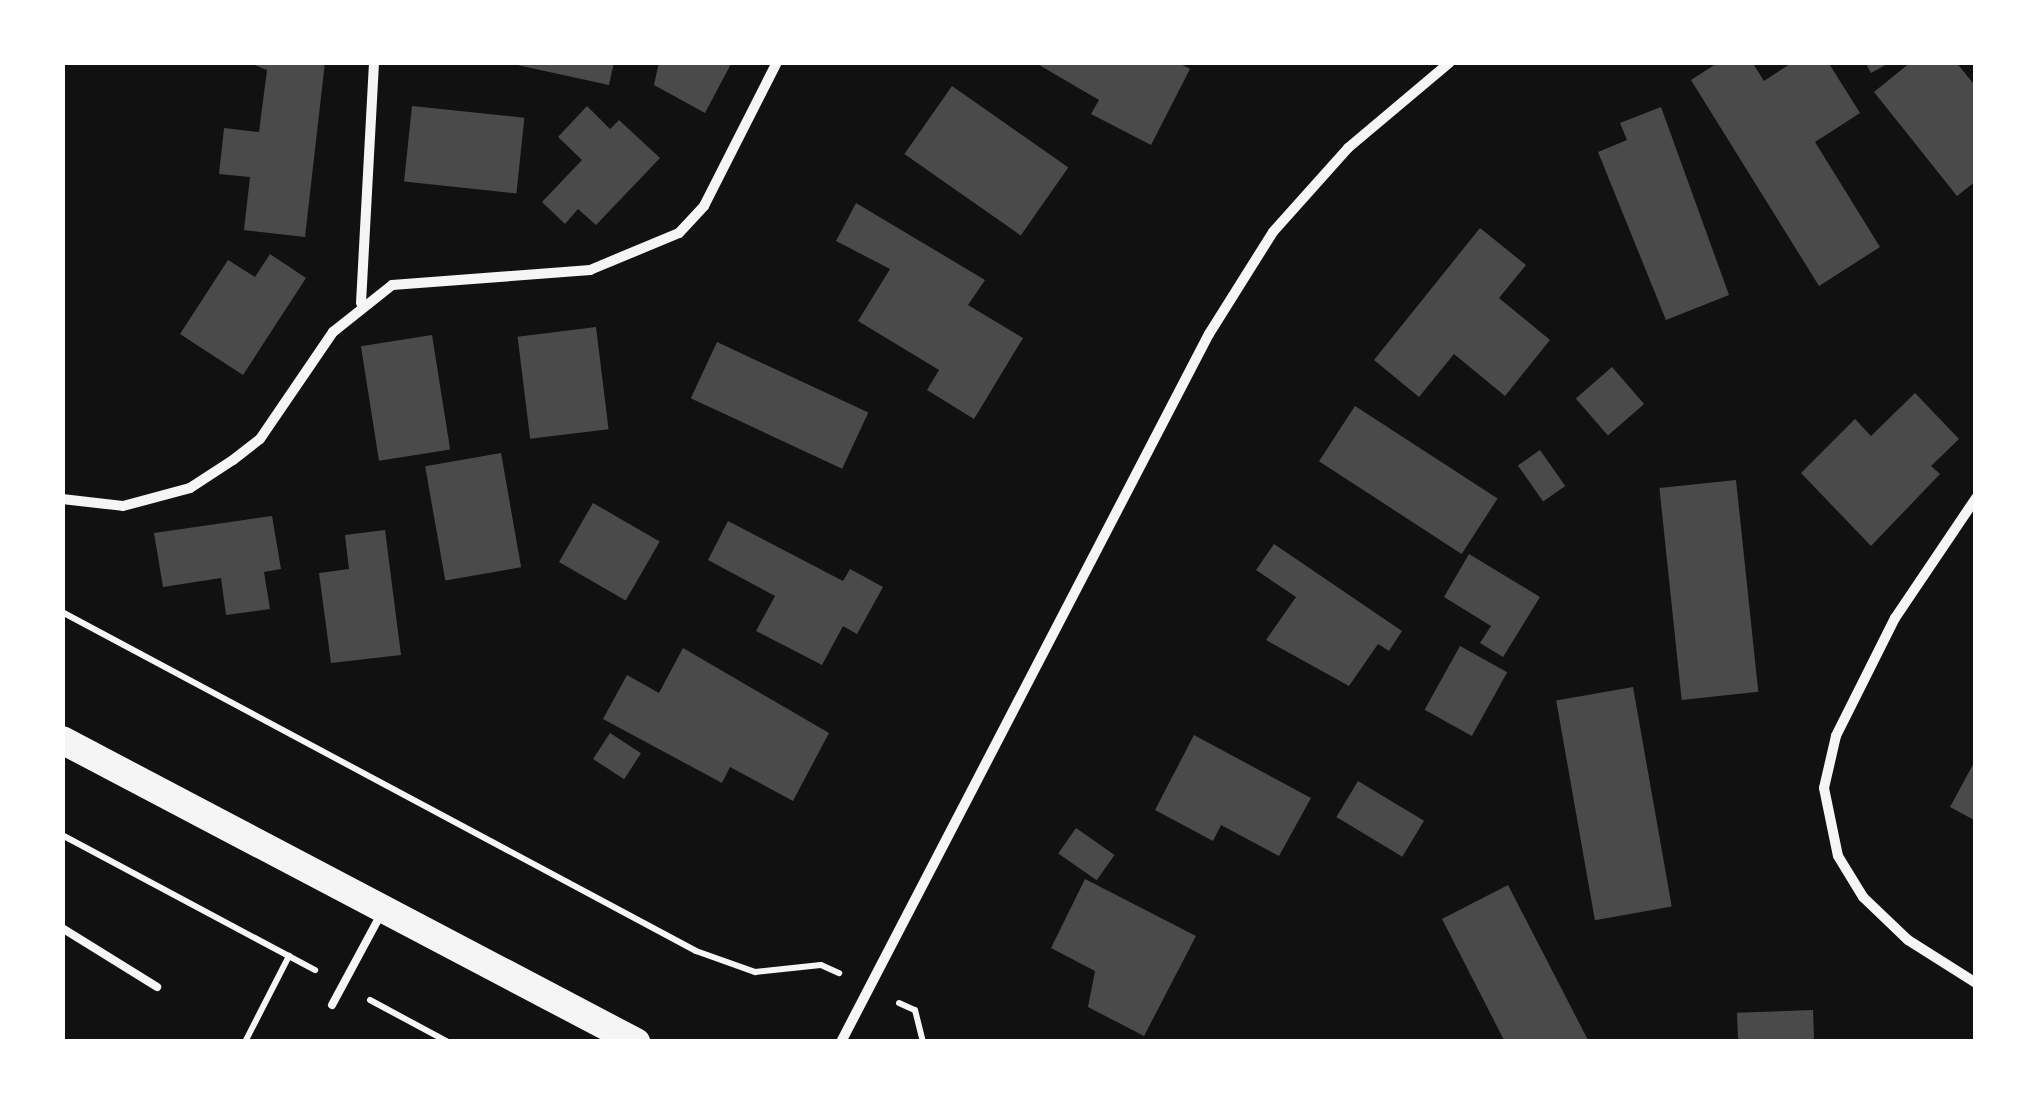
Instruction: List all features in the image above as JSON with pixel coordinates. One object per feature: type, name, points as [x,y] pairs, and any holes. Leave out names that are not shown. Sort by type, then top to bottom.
[{"type":"highway","points":[[62,740],[636,1042]]},
{"type":"street","points":[[360,303],[374,62]]},
{"type":"street","points":[[62,499],[123,506],[190,488],[233,460],[260,439],[360,303],[427,277],[590,270],[680,233],[704,206],[778,62]]},
{"type":"street","points":[[841,1042],[1209,334],[1273,232],[1336,162],[1450,62]]},
{"type":"street","points":[[1976,498],[1894,618],[1836,736],[1824,788],[1838,856],[1863,896],[1908,940],[1976,983]]},
{"type":"lane","points":[[332,1005],[385,908]]},
{"type":"lane","points":[[62,928],[157,986]]},
{"type":"path","points":[[62,612],[696,951],[756,972],[821,964],[836,972]]},
{"type":"path","points":[[62,835],[448,1042]]},
{"type":"path","points":[[245,1042],[289,956]]},
{"type":"path","points":[[897,1002],[915,1010],[923,1042]]},
{"type":"building","points":[[247,62],[325,62],[305,237],[244,230],[250,177],[219,174],[224,128],[259,132],[267,70]]},
{"type":"building","points":[[503,62],[614,62],[609,85]]},
{"type":"building","points":[[659,62],[732,62],[705,113],[654,85]]},
{"type":"building","points":[[1034,62],[1177,62],[1190,69],[1151,145],[1091,114],[1099,100]]},
{"type":"building","points":[[1719,62],[1752,62],[1764,81],[1793,62],[1828,62],[1860,113],[1815,142],[1880,247],[1819,286],[1691,80]]},
{"type":"building","points":[[1865,62],[1891,62],[1871,73]]},
{"type":"building","points":[[1911,62],[1956,62],[1976,87],[1976,181],[1957,196],[1874,92]]},
{"type":"building","points":[[952,86],[1068,167],[1021,235],[904,154]]},
{"type":"building","points":[[412,106],[524,118],[516,193],[404,182]]},
{"type":"building","points":[[587,106],[610,129],[619,120],[660,158],[596,225],[578,209],[565,224],[542,202],[582,160],[558,137]]},
{"type":"building","points":[[1661,107],[1729,295],[1666,320],[1598,152],[1627,140],[1620,123]]},
{"type":"building","points":[[856,203],[985,280],[968,305],[1023,338],[974,419],[927,390],[939,370],[858,321],[890,269],[836,241]]},
{"type":"building","points":[[1480,228],[1526,265],[1499,298],[1550,340],[1505,396],[1454,354],[1419,397],[1374,360]]},
{"type":"building","points":[[270,254],[306,278],[243,375],[180,334],[228,260],[255,277]]},
{"type":"building","points":[[596,327],[609,429],[530,439],[518,337]]},
{"type":"building","points":[[432,335],[450,450],[379,461],[361,346]]},
{"type":"building","points":[[717,342],[868,413],[842,469],[691,398]]},
{"type":"building","points":[[1612,367],[1644,404],[1608,435],[1576,398]]},
{"type":"building","points":[[1915,393],[1959,439],[1931,466],[1940,474],[1871,546],[1801,473],[1855,419],[1871,436]]},
{"type":"building","points":[[1355,406],[1498,499],[1462,554],[1319,461]]},
{"type":"building","points":[[1540,450],[1565,486],[1543,502],[1518,465]]},
{"type":"building","points":[[501,453],[521,567],[445,581],[425,466]]},
{"type":"building","points":[[1736,480],[1758,692],[1682,700],[1659,488]]},
{"type":"building","points":[[593,503],[660,542],[626,600],[559,562]]},
{"type":"building","points":[[272,516],[281,569],[264,572],[270,609],[226,615],[221,578],[163,587],[154,533]]},
{"type":"building","points":[[728,521],[843,581],[850,569],[883,587],[857,634],[843,626],[822,665],[756,631],[775,596],[708,560]]},
{"type":"building","points":[[385,530],[401,655],[331,663],[319,573],[349,569],[345,535]]},
{"type":"building","points":[[1274,544],[1402,631],[1389,651],[1378,644],[1349,686],[1266,640],[1296,597],[1256,570]]},
{"type":"building","points":[[1469,554],[1540,597],[1503,657],[1480,643],[1491,626],[1444,597]]},
{"type":"building","points":[[1460,646],[1507,672],[1472,736],[1425,710]]},
{"type":"building","points":[[683,648],[829,733],[793,801],[730,767],[722,783],[603,719],[627,675],[659,693]]},
{"type":"building","points":[[1633,687],[1672,907],[1595,920],[1556,701]]},
{"type":"building","points":[[610,733],[641,753],[624,779],[593,759]]},
{"type":"building","points":[[1194,735],[1311,798],[1279,856],[1221,825],[1213,841],[1155,810]]},
{"type":"building","points":[[1976,759],[1976,821],[1950,807]]},
{"type":"building","points":[[1358,781],[1424,821],[1402,857],[1336,817]]},
{"type":"building","points":[[1076,828],[1115,855],[1097,880],[1058,853]]},
{"type":"building","points":[[1085,879],[1196,936],[1144,1036],[1088,1007],[1095,971],[1051,948]]},
{"type":"building","points":[[1508,885],[1589,1042],[1505,1042],[1442,919]]},
{"type":"building","points":[[1813,1010],[1814,1042],[1738,1042],[1737,1013]]}]
